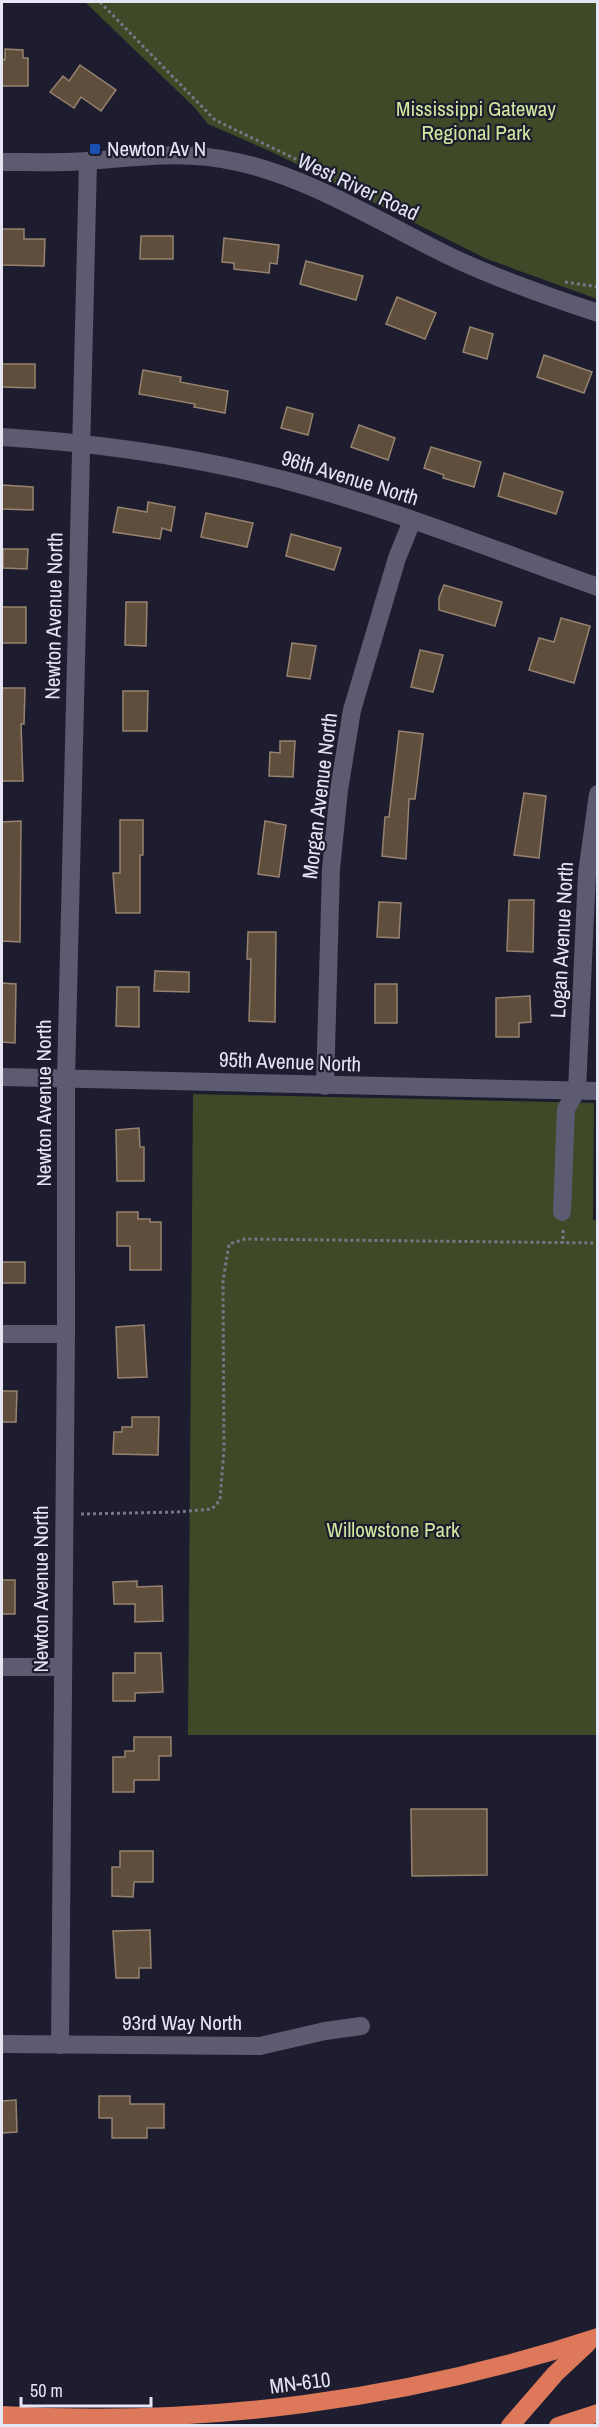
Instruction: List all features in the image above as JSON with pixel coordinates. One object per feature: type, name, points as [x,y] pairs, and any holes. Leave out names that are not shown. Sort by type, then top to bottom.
[{"type":"highway","name":"MN-610","points":[[2,2415],[100,2418],[177,2417],[333,2402],[448,2380],[535,2358],[597,2336]]},
{"type":"highway","points":[[510,2426],[555,2374],[597,2336]]},
{"type":"highway","points":[[558,2426],[597,2413]]},
{"type":"street","name":"West River Road","points":[[2,162],[88,161],[167,154],[222,159],[257,167],[334,198],[470,266],[528,290],[597,314]]},
{"type":"street","name":"Newton Avenue North","points":[[60,2045],[66,1078],[88,161]]},
{"type":"street","name":"96th Avenue North","points":[[2,437],[81,442],[185,458],[284,480],[412,521],[597,587]]},
{"type":"street","name":"Morgan Avenue North","points":[[325,1086],[332,869],[339,790],[352,710],[397,558],[412,521]]},
{"type":"street","name":"Logan Avenue North","points":[[577,1090],[586,873],[597,794]]},
{"type":"street","name":"95th Avenue North","points":[[2,1077],[325,1086],[597,1090]]},
{"type":"street","points":[[562,1212],[566,1109],[577,1090]]},
{"type":"street","points":[[2,1334],[66,1334]]},
{"type":"street","points":[[2,1667],[63,1667]]},
{"type":"street","name":"93rd Way North","points":[[2,2044],[260,2046],[326,2031],[361,2026]]},
{"type":"path","points":[[100,2],[215,120],[315,168]]},
{"type":"path","points":[[560,281],[597,287]]},
{"type":"path","points":[[64,1515],[212,1509],[220,1500],[224,1449],[223,1281],[229,1244],[245,1239],[597,1242]]},
{"type":"green space","name":"Mississippi Gateway Regional Park","points":[[85,2],[597,2],[597,299],[487,259],[274,153],[208,124],[194,107]]},
{"type":"green space","name":"Willowstone Park","points":[[193,1094],[594,1103],[593,1220],[598,1220],[597,1735],[188,1735]]},
{"type":"building","points":[[5,49],[23,50],[23,58],[28,58],[28,86],[2,86],[2,59],[5,60]]},
{"type":"building","points":[[80,65],[116,90],[101,111],[81,97],[74,108],[50,92],[63,76],[69,81]]},
{"type":"building","points":[[2,229],[24,229],[24,239],[45,239],[44,266],[2,265]]},
{"type":"building","points":[[141,236],[173,236],[173,259],[140,259]]},
{"type":"building","points":[[224,238],[279,245],[277,264],[270,263],[269,273],[234,269],[234,263],[222,262]]},
{"type":"building","points":[[306,261],[363,276],[356,300],[300,284]]},
{"type":"building","points":[[397,297],[436,313],[425,339],[386,324]]},
{"type":"building","points":[[470,327],[493,334],[487,359],[463,352]]},
{"type":"building","points":[[544,355],[592,372],[584,393],[537,377]]},
{"type":"building","points":[[2,364],[35,364],[35,388],[2,387]]},
{"type":"building","points":[[143,370],[181,377],[180,382],[228,391],[225,413],[194,407],[195,404],[139,394]]},
{"type":"building","points":[[287,407],[313,414],[308,435],[281,428]]},
{"type":"building","points":[[359,425],[395,438],[388,460],[351,447]]},
{"type":"building","points":[[431,447],[481,462],[474,487],[443,478],[444,475],[424,468]]},
{"type":"building","points":[[504,473],[563,492],[556,514],[498,496]]},
{"type":"building","points":[[2,485],[33,487],[33,510],[2,509]]},
{"type":"building","points":[[148,502],[175,507],[171,531],[162,528],[160,539],[113,532],[118,507],[147,512]]},
{"type":"building","points":[[206,513],[253,523],[247,547],[201,537]]},
{"type":"building","points":[[291,534],[341,548],[334,570],[286,556]]},
{"type":"building","points":[[3,549],[28,549],[27,569],[3,568]]},
{"type":"building","points":[[444,585],[502,602],[495,626],[439,610],[439,598]]},
{"type":"building","points":[[126,602],[147,602],[146,646],[125,645]]},
{"type":"building","points":[[2,607],[26,607],[26,643],[2,643]]},
{"type":"building","points":[[561,618],[590,626],[574,683],[529,670],[539,638],[554,642]]},
{"type":"building","points":[[292,643],[316,646],[310,679],[287,676]]},
{"type":"building","points":[[420,650],[443,655],[433,692],[411,687]]},
{"type":"building","points":[[2,688],[25,688],[24,724],[21,724],[23,781],[2,781]]},
{"type":"building","points":[[123,691],[148,691],[147,731],[123,731]]},
{"type":"building","points":[[399,731],[423,734],[415,799],[409,799],[406,859],[382,856],[385,817],[389,817]]},
{"type":"building","points":[[280,741],[295,741],[293,777],[269,776],[270,752],[280,753]]},
{"type":"building","points":[[524,793],[546,796],[539,858],[514,855]]},
{"type":"building","points":[[120,820],[143,820],[143,855],[140,855],[140,913],[116,913],[113,873],[120,873]]},
{"type":"building","points":[[21,821],[20,942],[2,941],[2,822]]},
{"type":"building","points":[[265,821],[286,825],[279,877],[258,874]]},
{"type":"building","points":[[509,900],[534,900],[533,952],[507,951]]},
{"type":"building","points":[[379,902],[401,903],[399,938],[377,937]]},
{"type":"building","points":[[248,932],[276,932],[275,1022],[249,1021],[251,959],[247,959]]},
{"type":"building","points":[[155,971],[189,972],[189,992],[154,991]]},
{"type":"building","points":[[2,983],[16,984],[15,1043],[2,1042]]},
{"type":"building","points":[[375,984],[397,984],[397,1023],[375,1023]]},
{"type":"building","points":[[117,987],[139,987],[139,1027],[116,1026]]},
{"type":"building","points":[[530,996],[531,1022],[519,1023],[519,1037],[496,1037],[496,998]]},
{"type":"building","points":[[139,1128],[140,1147],[144,1147],[144,1181],[117,1181],[116,1130]]},
{"type":"building","points":[[117,1212],[138,1212],[138,1219],[161,1222],[161,1270],[130,1270],[130,1246],[117,1246]]},
{"type":"building","points":[[2,1262],[25,1262],[25,1283],[2,1283]]},
{"type":"building","points":[[144,1325],[147,1377],[118,1378],[116,1327]]},
{"type":"building","points":[[2,1391],[17,1391],[16,1422],[2,1422]]},
{"type":"building","points":[[132,1417],[159,1417],[158,1455],[113,1454],[114,1432],[122,1432],[122,1427],[132,1427]]},
{"type":"building","points":[[2,1580],[15,1580],[15,1614],[2,1614]]},
{"type":"building","points":[[137,1581],[137,1587],[162,1586],[163,1621],[135,1622],[135,1604],[114,1604],[113,1582]]},
{"type":"building","points":[[135,1653],[161,1653],[163,1692],[135,1693],[135,1701],[113,1701],[113,1673],[135,1673]]},
{"type":"building","points":[[134,1737],[171,1737],[171,1756],[159,1756],[159,1780],[134,1780],[134,1792],[113,1792],[113,1757],[125,1757],[125,1751],[134,1751]]},
{"type":"building","points":[[411,1809],[487,1809],[487,1875],[412,1876]]},
{"type":"building","points":[[120,1851],[153,1851],[153,1882],[134,1882],[133,1897],[112,1896],[112,1867],[120,1867]]},
{"type":"building","points":[[150,1930],[151,1968],[139,1968],[139,1978],[116,1978],[113,1931]]},
{"type":"building","points":[[99,2096],[130,2096],[130,2104],[164,2104],[164,2128],[147,2128],[147,2138],[112,2138],[112,2118],[99,2118]]},
{"type":"building","points":[[16,2100],[17,2132],[2,2133],[2,2101]]},
{"type":"place","name":"Newton Av N","points":[[95,149]]}]
